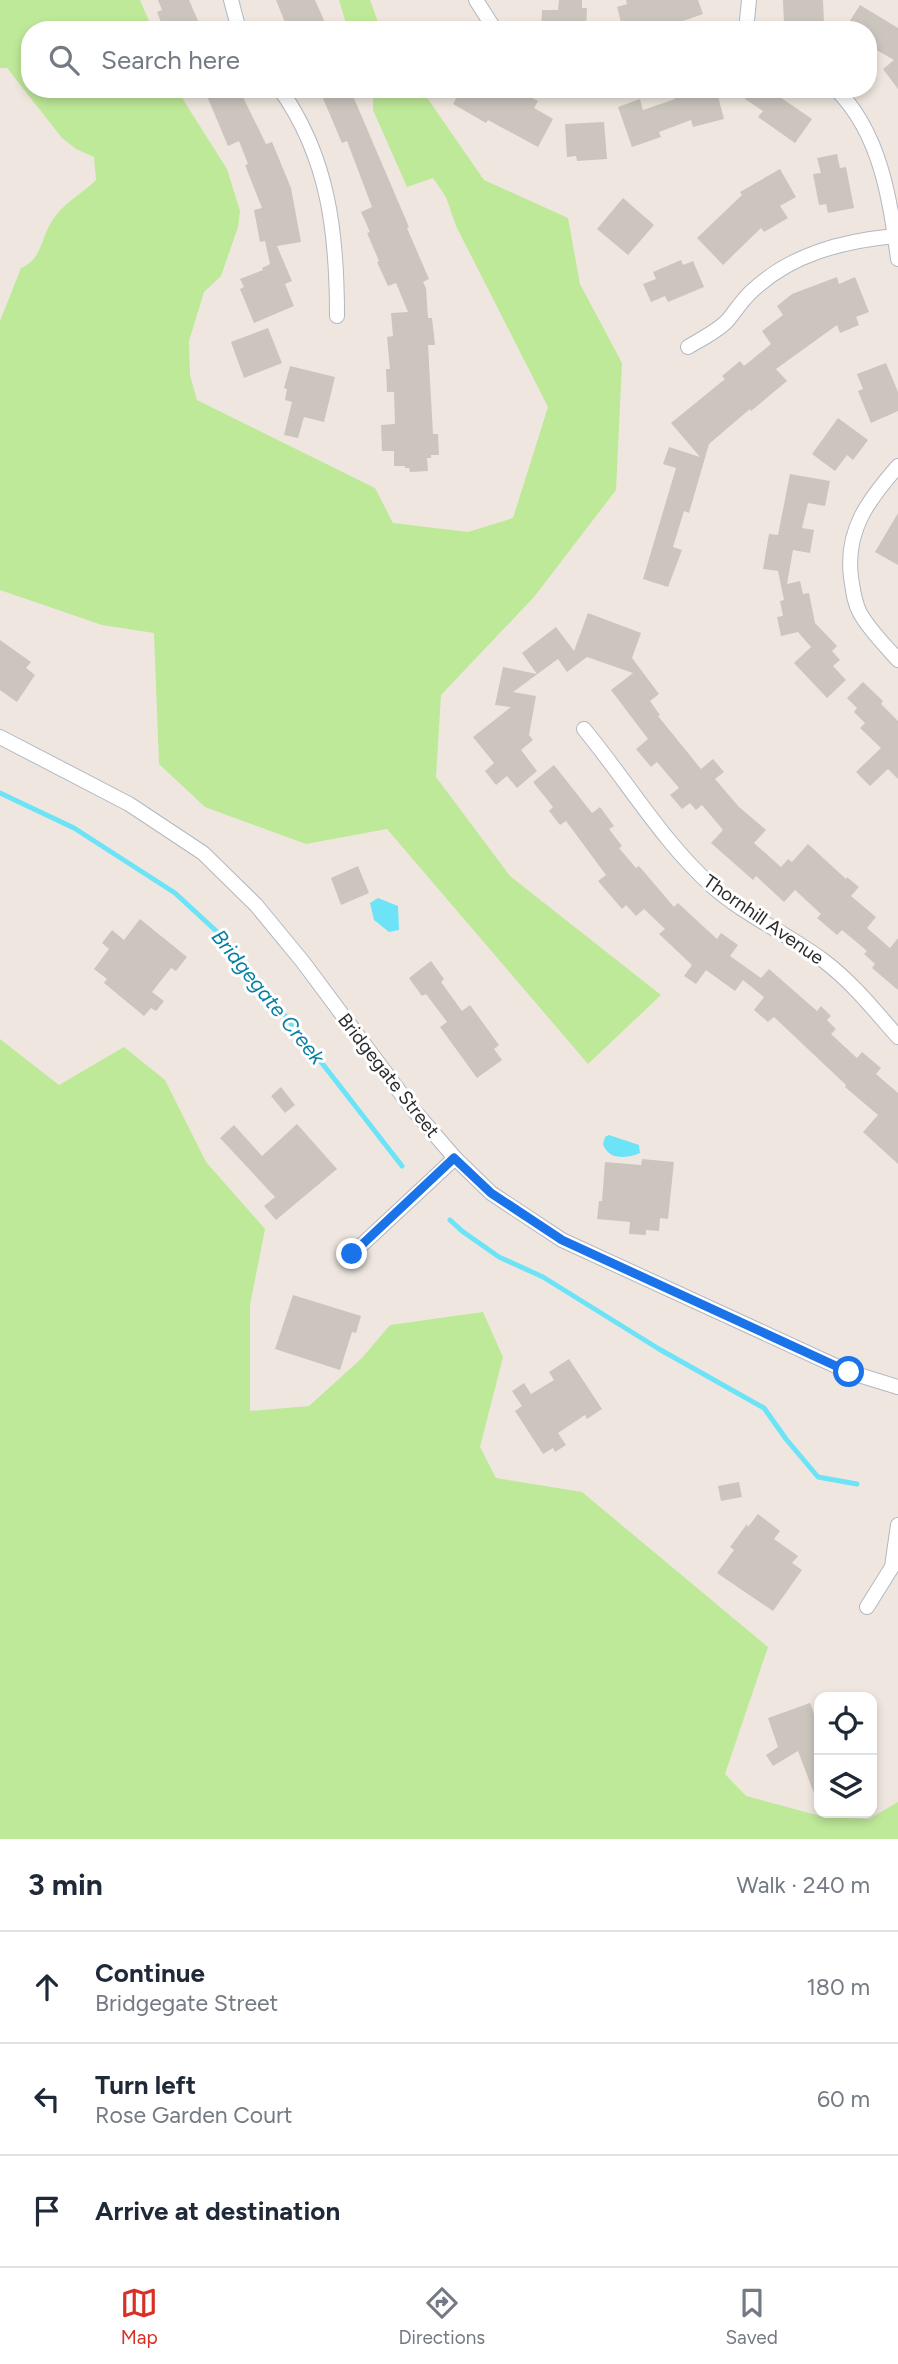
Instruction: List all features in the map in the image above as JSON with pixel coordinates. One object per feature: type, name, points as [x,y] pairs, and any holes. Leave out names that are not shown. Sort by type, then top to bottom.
[{"type":"street","points":[[231,0],[237,21]]},
{"type":"street","points":[[476,0],[489,21]]},
{"type":"street","points":[[747,21],[749,0]]},
{"type":"street","points":[[285,98],[300,122],[318,163],[326,190],[334,239],[337,316]]},
{"type":"street","points":[[842,98],[866,131],[883,170],[898,259]]},
{"type":"street","points":[[688,347],[726,322],[750,292],[782,268],[844,243],[895,236]]},
{"type":"street","points":[[898,466],[861,513],[853,534],[849,566],[853,596],[860,613],[870,629],[898,660]]},
{"type":"street","name":"Thornhill Avenue","points":[[584,729],[608,757],[668,840],[714,888],[826,962],[856,990],[898,1037]]},
{"type":"street","name":"Bridgegate Street","points":[[0,737],[130,804],[202,853],[256,905],[303,962],[411,1107],[454,1158],[491,1193],[562,1240],[849,1372],[898,1387]]},
{"type":"street","points":[[352,1254],[454,1158]]},
{"type":"street","points":[[867,1607],[892,1567],[898,1525]]},
{"type":"green space","points":[[0,0],[140,0],[149,21],[21,21],[21,86],[7,68],[0,68]]},
{"type":"green space","points":[[339,0],[370,0],[378,21],[345,21]]},
{"type":"green space","points":[[31,98],[183,98],[227,169],[240,211],[238,227],[221,276],[204,292],[189,341],[190,375],[197,400],[375,488],[393,523],[468,532],[513,518],[548,407],[456,226],[446,197],[433,178],[407,187],[373,110],[373,98],[427,98],[484,180],[568,218],[580,284],[622,363],[616,490],[534,597],[441,695],[436,777],[510,876],[661,995],[588,1064],[387,829],[306,844],[205,807],[159,764],[154,633],[102,625],[0,590],[0,321],[21,268],[38,253],[54,218],[63,207],[96,180],[94,157],[76,149],[62,138]]},
{"type":"green space","points":[[0,1039],[59,1085],[124,1047],[165,1080],[206,1162],[265,1229],[250,1305],[250,1411],[309,1406],[361,1359],[390,1325],[483,1312],[503,1357],[480,1447],[496,1478],[582,1492],[768,1647],[725,1774],[746,1796],[814,1814],[814,1818],[877,1818],[877,1814],[898,1802],[898,1839],[0,1839]]},
{"type":"water","points":[[378,898],[398,906],[399,930],[389,932],[374,920],[370,903]]},
{"type":"water","points":[[609,1135],[639,1145],[640,1153],[618,1157],[609,1153],[603,1144],[605,1137]]},
{"type":"building","points":[[158,0],[189,0],[198,21],[160,21],[157,12],[162,10]]},
{"type":"building","points":[[276,0],[315,0],[324,21],[284,21]]},
{"type":"building","points":[[559,0],[582,0],[582,8],[587,8],[586,21],[541,21],[542,10],[558,10]]},
{"type":"building","points":[[626,0],[698,0],[703,14],[683,21],[621,21],[617,7],[627,4]]},
{"type":"building","points":[[783,0],[823,0],[824,21],[784,21]]},
{"type":"building","points":[[860,5],[898,28],[898,89],[883,69],[894,60],[877,50],[877,21],[850,21]]},
{"type":"building","points":[[208,98],[243,98],[266,144],[272,142],[291,188],[301,242],[277,246],[292,281],[285,284],[294,306],[254,323],[240,289],[244,287],[240,279],[263,270],[262,268],[270,264],[265,241],[260,242],[254,210],[262,208],[245,165],[248,164],[239,141],[228,146]]},
{"type":"building","points":[[323,98],[354,98],[429,279],[423,282],[426,288],[428,318],[432,318],[435,345],[428,345],[433,434],[438,434],[439,455],[427,458],[428,471],[410,472],[405,466],[394,466],[394,451],[382,451],[381,425],[395,424],[394,392],[387,392],[386,369],[390,369],[387,337],[393,336],[391,313],[408,312],[396,283],[388,286],[377,262],[379,261],[367,233],[370,232],[361,212],[372,207],[347,141],[342,143]]},
{"type":"building","points":[[456,98],[532,98],[538,101],[534,108],[553,119],[538,147],[453,104]]},
{"type":"building","points":[[718,98],[724,119],[693,127],[691,120],[659,132],[661,137],[632,147],[618,107],[640,99],[643,110],[675,99]]},
{"type":"building","points":[[781,98],[812,119],[795,143],[758,117],[763,111],[745,99]]},
{"type":"building","points":[[604,122],[607,159],[577,161],[576,156],[567,157],[565,124]]},
{"type":"building","points":[[837,154],[840,168],[846,167],[854,208],[828,213],[826,204],[819,205],[813,174],[821,173],[817,158]]},
{"type":"building","points":[[780,169],[796,197],[780,206],[788,218],[764,232],[761,228],[723,265],[697,238],[742,195],[740,192]]},
{"type":"building","points":[[623,198],[654,225],[628,255],[597,229]]},
{"type":"building","points":[[681,260],[683,265],[693,261],[704,287],[668,302],[665,296],[651,302],[643,284],[656,279],[653,272]]},
{"type":"building","points":[[837,277],[839,284],[855,277],[869,312],[856,317],[859,325],[840,333],[837,325],[776,369],[787,381],[709,444],[689,513],[684,511],[673,547],[682,550],[668,587],[643,579],[676,468],[663,464],[669,447],[700,457],[671,423],[725,379],[722,376],[740,361],[744,366],[771,344],[762,331],[783,315],[777,306],[792,294]]},
{"type":"building","points":[[268,328],[282,363],[244,378],[231,342]]},
{"type":"building","points":[[886,363],[898,392],[898,411],[871,423],[858,391],[863,389],[857,374]]},
{"type":"building","points":[[290,366],[335,377],[324,422],[304,417],[298,438],[284,435],[292,402],[285,400],[287,389],[284,388]]},
{"type":"building","points":[[838,418],[868,440],[853,460],[847,455],[835,471],[812,454]]},
{"type":"building","points":[[790,474],[830,481],[825,506],[808,503],[802,528],[814,530],[810,553],[793,550],[787,584],[800,581],[803,594],[809,593],[815,623],[837,646],[832,651],[840,660],[833,666],[846,680],[827,698],[794,663],[811,647],[798,632],[781,636],[777,617],[783,616],[780,601],[784,600],[778,571],[763,569],[769,534],[778,535]]},
{"type":"building","points":[[898,513],[898,565],[875,552]]},
{"type":"building","points":[[588,613],[641,633],[632,658],[659,694],[650,701],[660,715],[658,716],[701,769],[713,759],[724,772],[715,779],[739,807],[766,830],[754,843],[781,867],[788,859],[792,862],[808,844],[846,879],[847,877],[859,887],[851,896],[876,917],[867,928],[890,948],[898,938],[898,990],[872,968],[875,964],[864,954],[867,951],[842,930],[837,935],[817,918],[821,914],[795,890],[784,902],[756,876],[753,880],[711,843],[723,830],[702,805],[696,810],[690,803],[682,809],[670,795],[679,788],[657,762],[651,767],[636,749],[648,739],[611,690],[633,673],[587,657],[567,672],[558,659],[513,692],[536,696],[529,735],[533,740],[521,750],[537,771],[517,788],[507,776],[496,785],[485,771],[494,763],[473,737],[511,707],[495,705],[503,667],[537,674],[522,653],[556,627],[574,651]]},
{"type":"building","points":[[0,640],[31,662],[26,668],[35,675],[17,702],[0,690]]},
{"type":"building","points":[[863,682],[883,701],[881,704],[898,721],[898,779],[888,769],[870,786],[856,772],[881,748],[860,728],[865,723],[854,712],[857,708],[847,698]]},
{"type":"building","points":[[554,765],[592,813],[600,807],[614,826],[609,829],[622,846],[619,848],[636,868],[639,866],[674,907],[678,903],[717,939],[721,933],[738,945],[730,956],[761,978],[769,969],[817,1011],[821,1006],[831,1016],[827,1020],[836,1029],[831,1034],[857,1058],[862,1052],[881,1068],[876,1074],[898,1093],[898,1164],[863,1132],[878,1115],[845,1087],[846,1085],[774,1017],[768,1022],[754,1010],[764,997],[743,980],[735,991],[706,970],[696,984],[684,976],[692,965],[659,934],[665,929],[644,909],[636,916],[626,905],[622,909],[598,881],[606,875],[566,821],[560,825],[549,811],[553,807],[533,782]]},
{"type":"building","points":[[358,866],[369,893],[341,905],[331,878]]},
{"type":"building","points":[[140,919],[187,957],[176,971],[171,968],[152,992],[164,1001],[156,1011],[151,1008],[144,1016],[104,983],[107,979],[94,969],[109,949],[102,943],[112,930],[124,940]]},
{"type":"building","points":[[431,961],[444,979],[441,982],[462,1011],[470,1005],[499,1045],[494,1049],[502,1060],[477,1078],[440,1027],[447,1022],[426,994],[422,996],[409,978]]},
{"type":"building","points":[[281,1087],[295,1105],[285,1113],[271,1096]]},
{"type":"building","points":[[297,1124],[337,1169],[276,1220],[264,1206],[275,1197],[220,1138],[234,1125],[262,1156]]},
{"type":"building","points":[[642,1159],[674,1162],[668,1219],[660,1218],[659,1231],[646,1230],[646,1235],[629,1234],[630,1222],[597,1219],[599,1201],[602,1201],[605,1162],[641,1165]]},
{"type":"building","points":[[293,1295],[361,1316],[356,1333],[352,1332],[340,1370],[275,1349]]},
{"type":"building","points":[[569,1359],[602,1409],[587,1419],[585,1415],[558,1433],[566,1445],[555,1452],[553,1448],[543,1454],[515,1411],[522,1406],[512,1391],[524,1383],[531,1394],[554,1380],[549,1372]]},
{"type":"building","points":[[739,1482],[742,1497],[721,1501],[718,1486]]},
{"type":"building","points":[[758,1514],[780,1531],[774,1539],[798,1556],[792,1563],[802,1570],[773,1611],[717,1573],[734,1550],[730,1547]]},
{"type":"building","points":[[810,1703],[814,1714],[814,1793],[798,1751],[773,1766],[766,1755],[778,1747],[768,1718]]},
{"type":"waterway","name":"Bridgegate Creek","points":[[0,793],[74,828],[175,893],[227,941],[402,1166]]},
{"type":"waterway","name":"Bridgegate Creek","points":[[450,1220],[499,1257],[543,1277],[659,1349],[764,1408],[818,1477],[857,1484]]},
{"type":"route","points":[[352,1254],[454,1158],[491,1193],[562,1240],[849,1372]]}]
